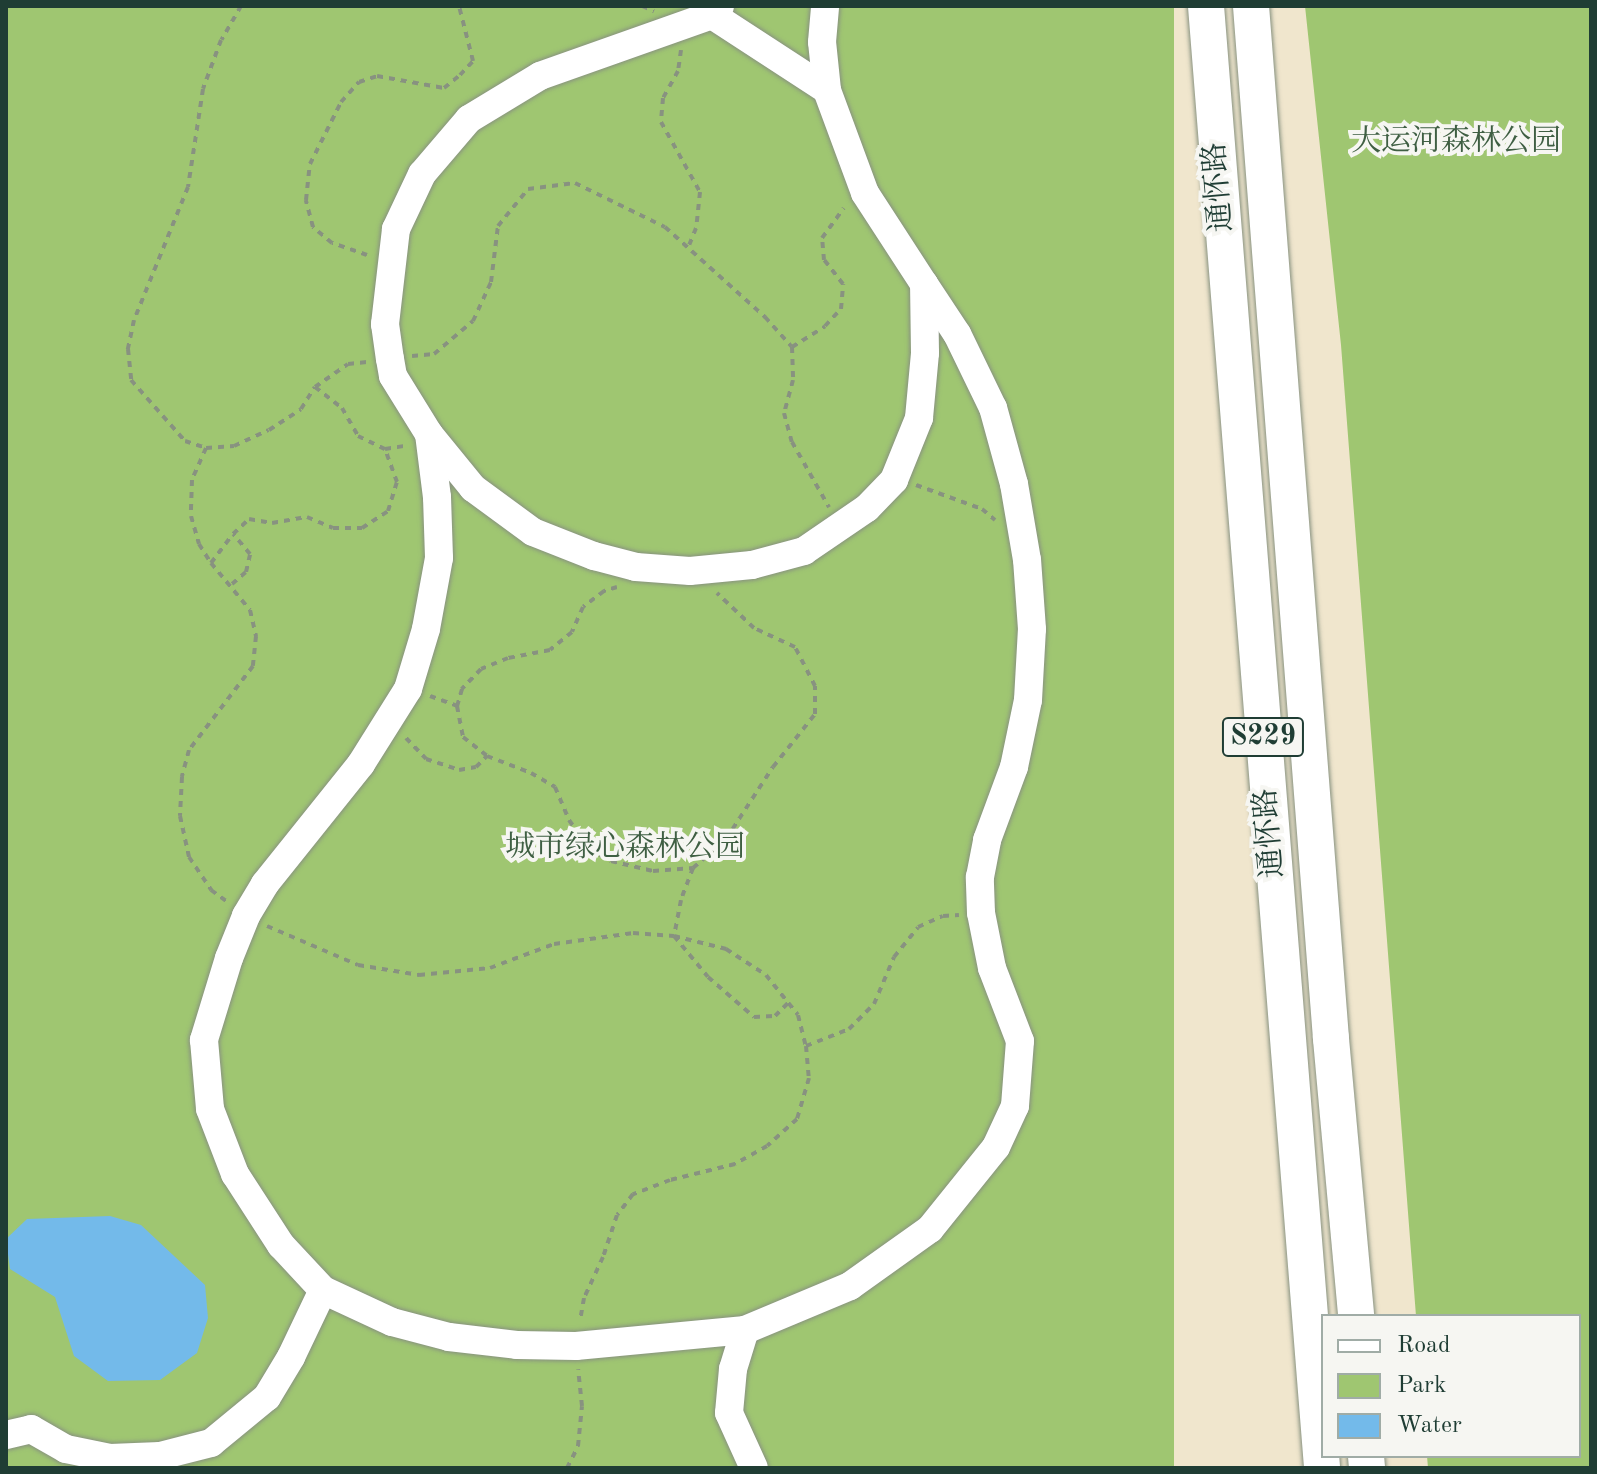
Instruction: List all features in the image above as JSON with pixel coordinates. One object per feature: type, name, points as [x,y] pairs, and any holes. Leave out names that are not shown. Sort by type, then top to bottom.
[{"type":"main road","name":"通怀路","points":[[1206,6],[1321,1455]]},
{"type":"main road","name":"通怀路","points":[[1251,6],[1331,1039],[1356,1314]]},
{"type":"lane","points":[[429,434],[437,497],[439,558],[426,629],[408,689],[390,722],[265,884],[246,916],[229,958],[204,1040],[210,1109],[235,1174],[281,1245],[323,1290],[392,1322],[449,1337],[517,1345],[576,1346],[745,1330],[850,1286],[930,1229],[996,1147],[1015,1106],[1020,1041],[992,968],[981,913],[980,877],[987,840],[1014,767],[1028,700],[1032,629],[1027,560],[1014,484],[993,408],[957,334],[865,193],[827,90],[822,42],[825,6]]},
{"type":"lane","points":[[827,90],[716,10],[674,29],[540,76],[469,119],[422,174],[396,229],[385,324],[393,376],[429,434],[473,488],[533,532],[594,556],[636,567],[690,571],[752,565],[804,551],[842,527],[894,480],[919,418],[925,353],[924,284]]},
{"type":"lane","points":[[6,1435],[31,1429],[66,1449],[110,1458],[160,1456],[211,1443],[267,1397],[323,1290]]},
{"type":"lane","points":[[745,1330],[733,1369],[729,1413],[754,1468]]},
{"type":"path","points":[[241,6],[221,40],[203,89],[188,187],[134,320],[128,349],[131,380],[185,441],[206,448],[234,446],[269,430],[301,409],[315,387],[348,364],[434,354],[473,321],[491,282],[498,226],[528,189],[575,183],[665,227],[765,317],[792,347],[793,380],[784,413],[792,442],[842,527]]},
{"type":"path","points":[[392,264],[332,243],[313,227],[306,200],[310,164],[341,102],[359,82],[377,76],[444,88],[460,75],[473,61],[459,6]]},
{"type":"path","points":[[642,6],[653,9],[674,29],[682,51],[678,71],[663,98],[661,122],[700,192],[696,228],[688,248]]},
{"type":"path","points":[[792,347],[825,326],[841,309],[843,284],[824,260],[822,238],[851,201],[865,193]]},
{"type":"path","points":[[315,387],[342,408],[358,436],[385,449],[411,445],[429,434]]},
{"type":"path","points":[[206,448],[192,480],[191,516],[199,544],[250,610],[256,636],[253,666],[189,750],[182,777],[180,816],[189,857],[211,890],[246,916],[358,965],[419,975],[490,968],[554,944],[633,933],[674,936],[726,949],[766,975],[798,1015],[806,1046],[809,1078],[797,1119],[767,1146],[735,1164],[670,1180],[633,1194],[617,1215],[603,1257],[584,1298],[576,1346],[581,1419],[578,1446],[567,1468]]},
{"type":"path","points":[[211,563],[249,519],[272,523],[307,517],[333,528],[362,528],[388,511],[397,482],[385,449]]},
{"type":"path","points":[[894,480],[937,491],[982,509],[1002,526]]},
{"type":"path","points":[[232,584],[246,572],[250,554],[233,534]]},
{"type":"path","points":[[636,567],[626,585],[604,591],[583,607],[572,632],[550,650],[508,658],[481,669],[462,689],[457,706],[463,737],[487,756],[531,773],[555,787],[569,820],[589,849],[611,861],[653,871],[693,868]]},
{"type":"path","points":[[674,936],[681,900],[693,868],[726,839],[773,767],[815,714],[815,686],[795,647],[754,628],[690,571]]},
{"type":"path","points":[[390,722],[426,759],[459,770],[476,767],[487,756]]},
{"type":"path","points":[[806,1046],[849,1029],[874,1004],[894,957],[918,927],[943,916],[981,913]]},
{"type":"path","points":[[674,936],[708,977],[754,1017],[775,1016],[788,1003]]},
{"type":"green space","name":"城市绿心森林公园","points":[[6,6],[1174,6],[1174,1468],[6,1468]]},
{"type":"green space","name":"大运河森林公园","points":[[1305,6],[1591,6],[1591,1468],[1428,1468],[1427,1458],[1581,1458],[1581,1314],[1416,1314],[1341,345]]},
{"type":"water","points":[[110,1216],[141,1225],[205,1285],[208,1318],[197,1353],[160,1380],[108,1381],[74,1356],[55,1297],[10,1269],[6,1239],[27,1219]]}]
